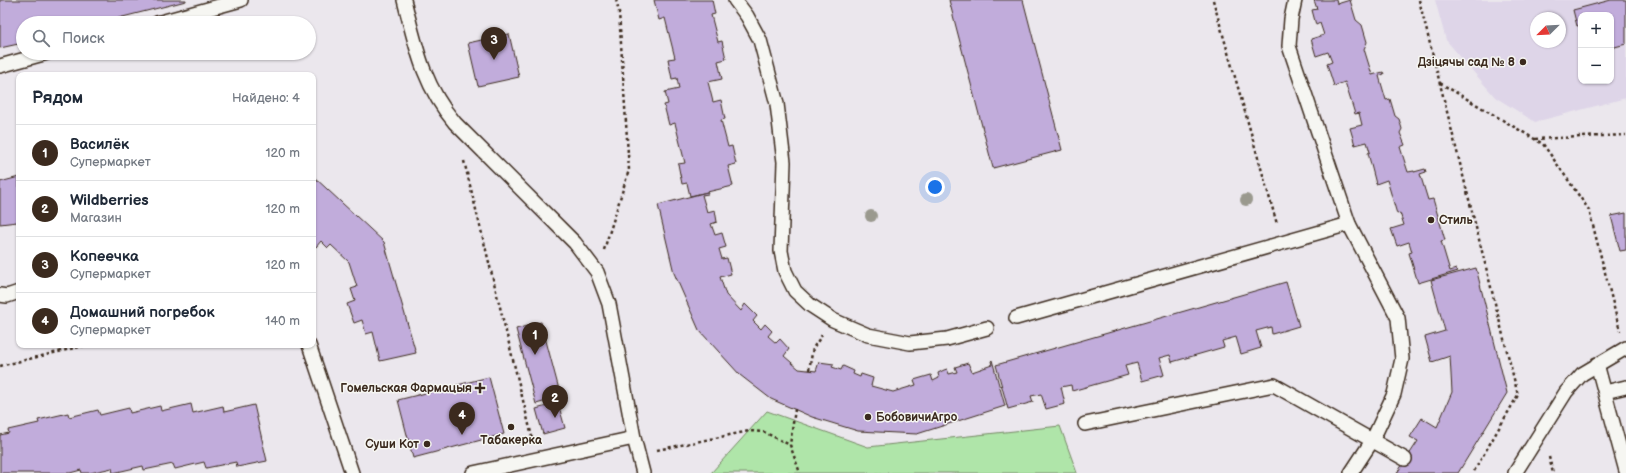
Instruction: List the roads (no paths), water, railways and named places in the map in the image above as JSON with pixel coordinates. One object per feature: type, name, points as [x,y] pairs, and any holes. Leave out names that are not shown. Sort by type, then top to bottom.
[{"type":"lane","points":[[183,16],[242,0]]},
{"type":"lane","points":[[404,0],[425,75],[442,108],[460,128],[575,243],[597,272],[609,304],[634,438],[643,473]]},
{"type":"lane","points":[[735,0],[760,40],[777,104],[784,162],[781,251],[785,271],[795,291],[810,305],[833,320],[868,335],[910,343],[947,339],[987,328]]},
{"type":"lane","points":[[1295,0],[1291,19],[1289,46],[1349,224],[1398,318],[1402,359],[1394,394],[1372,441],[1351,473]]},
{"type":"lane","points":[[0,66],[22,60]]},
{"type":"lane","points":[[1016,318],[1349,224]]},
{"type":"lane","points":[[0,294],[7,296],[16,293]]},
{"type":"lane","points":[[310,348],[352,473]]},
{"type":"lane","points":[[1515,473],[1566,392],[1582,374],[1625,348]]},
{"type":"lane","points":[[1597,364],[1626,472]]},
{"type":"lane","points":[[1085,424],[1274,385],[1405,459]]},
{"type":"lane","points":[[1605,392],[1626,387]]},
{"type":"lane","points":[[473,473],[634,438]]},
{"type":"place","name":"Копеечка","points":[[494,60]]},
{"type":"place","name":"Дзіцячы сад № 8","points":[[1523,62]]},
{"type":"place","name":"Стиль","points":[[1431,220]]},
{"type":"place","name":"Василёк","points":[[535,355]]},
{"type":"place","name":"Гомельская Фармацыя","points":[[480,388]]},
{"type":"place","name":"БобовичиАгро","points":[[868,417]]},
{"type":"place","name":"Wildberries","points":[[555,418]]},
{"type":"place","name":"Табакерка","points":[[511,427]]},
{"type":"place","name":"Домашний погребок","points":[[462,435]]},
{"type":"place","name":"Суши Кот","points":[[427,444]]}]
